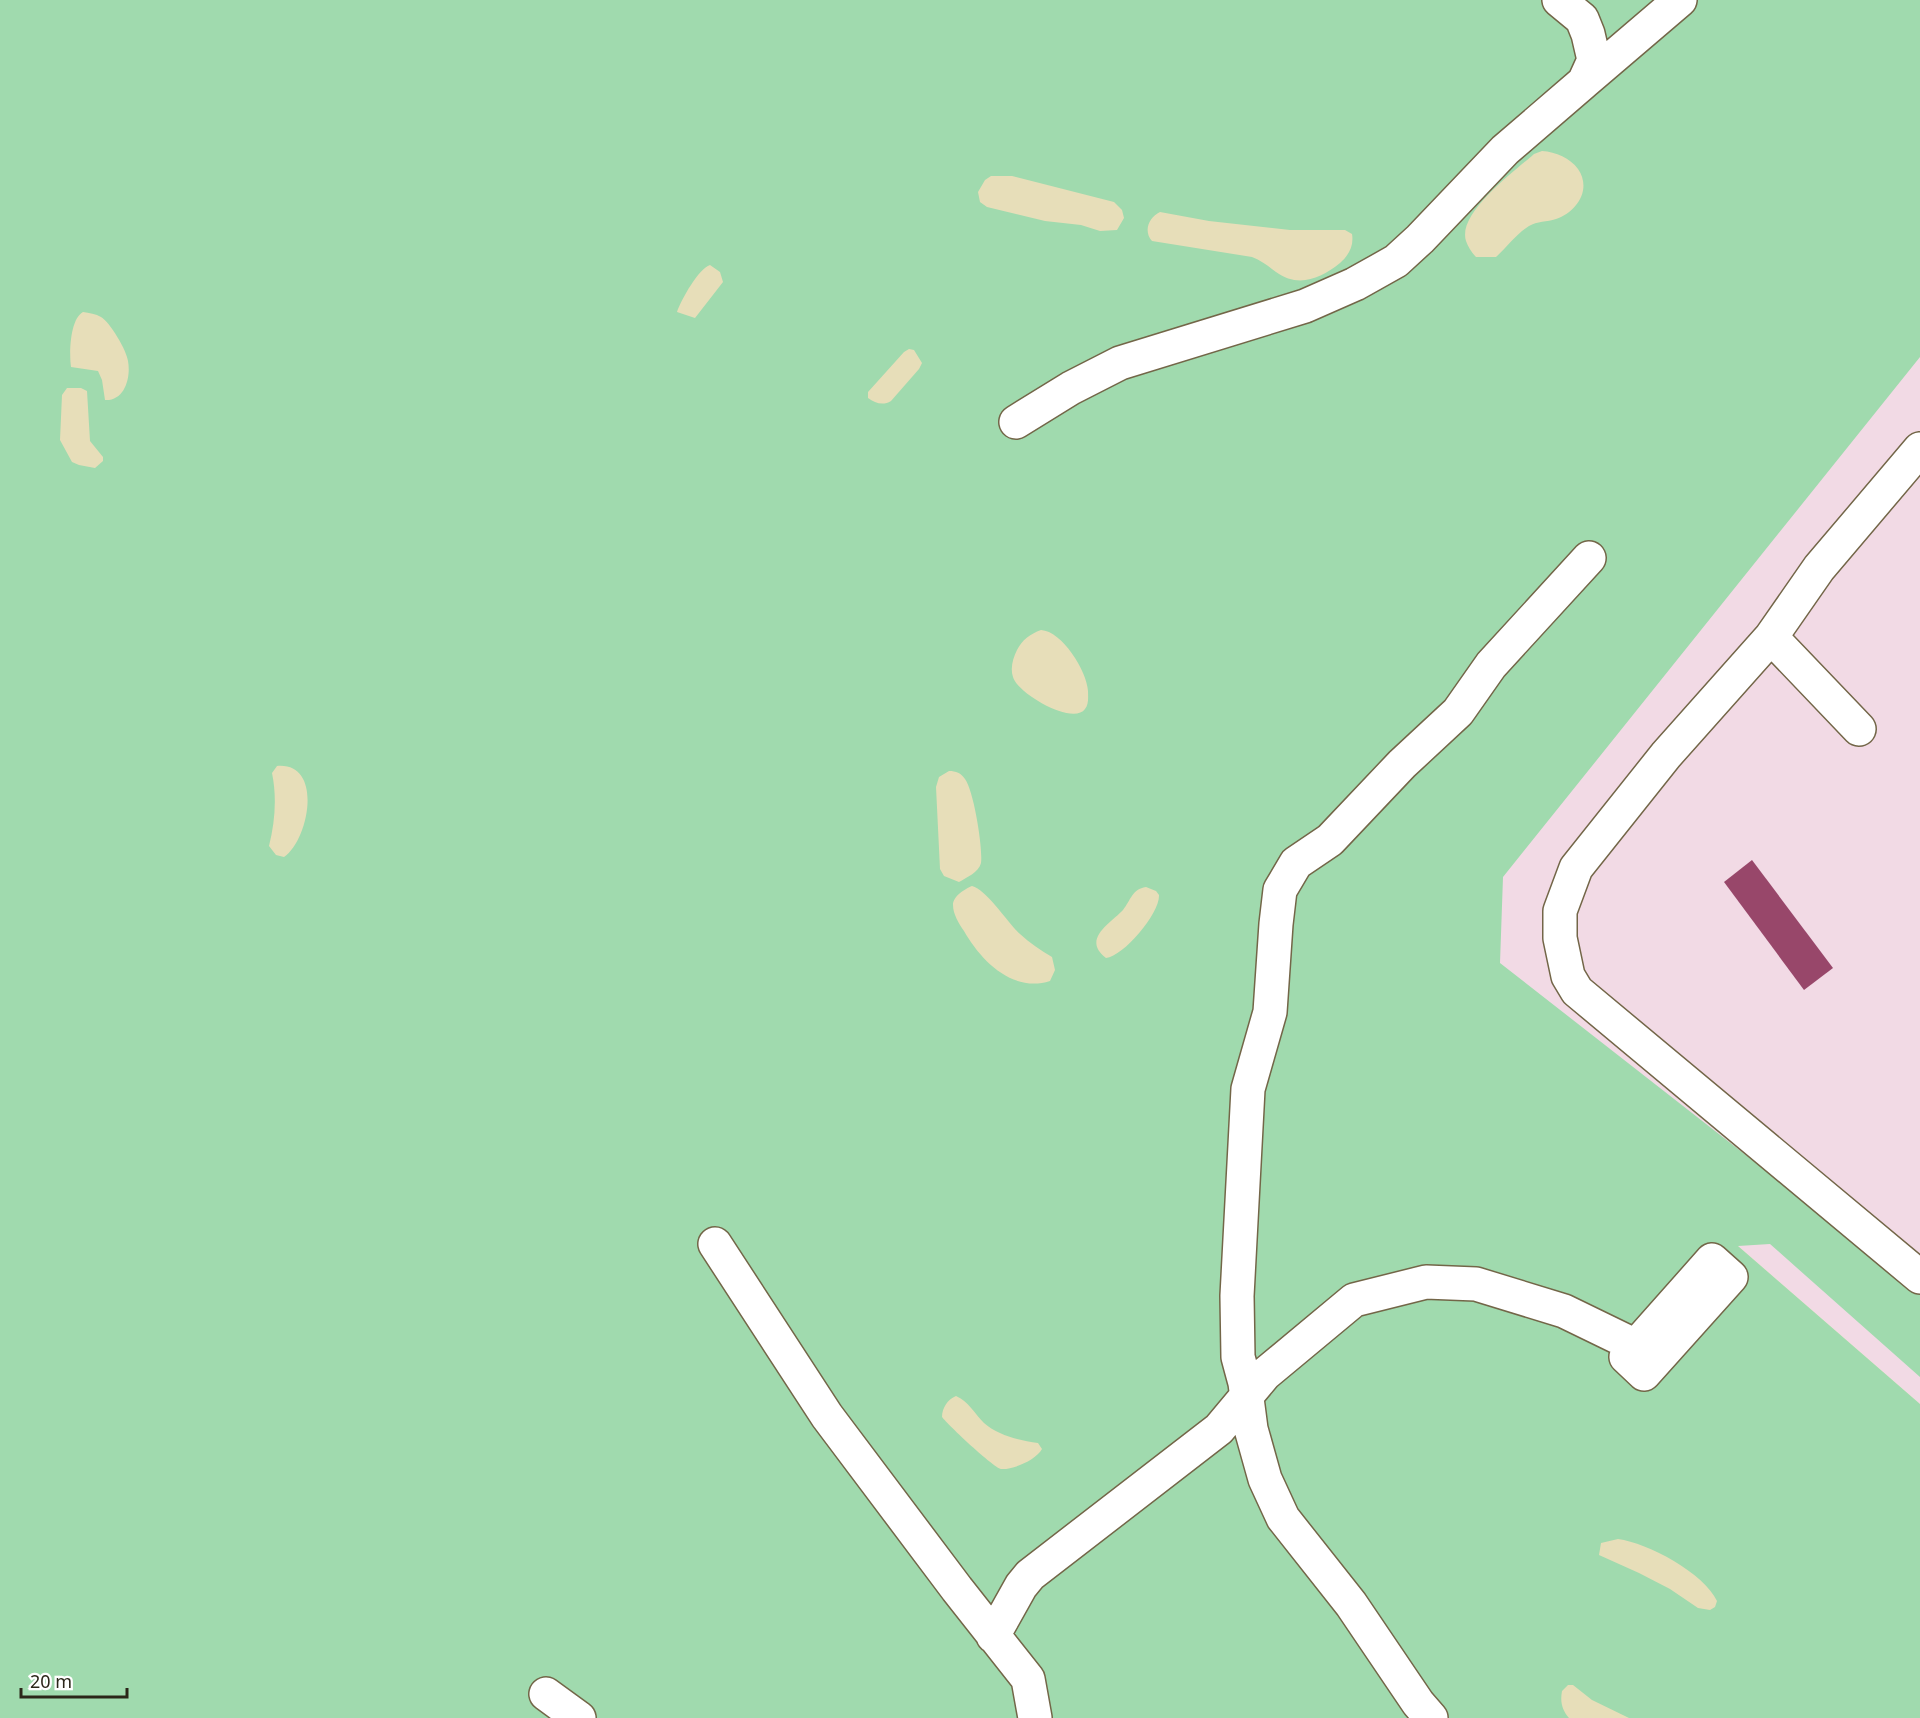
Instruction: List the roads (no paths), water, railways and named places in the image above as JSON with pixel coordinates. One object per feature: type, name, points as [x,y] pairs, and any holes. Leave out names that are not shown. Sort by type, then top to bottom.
[{"type":"lane","points":[[1559,0],[1582,19],[1588,34],[1594,60],[1584,82]]},
{"type":"lane","points":[[1016,422],[1071,388],[1120,363],[1305,306],[1355,284],[1396,261],[1506,150],[1680,0]]},
{"type":"lane","points":[[1920,449],[1819,568],[1771,637],[1666,755],[1576,868],[1560,911],[1560,938],[1568,976],[1577,991],[1920,1277]]},
{"type":"lane","points":[[1431,1718],[1418,1704],[1351,1604],[1283,1518],[1265,1479],[1251,1429],[1238,1356],[1237,1296],[1248,1089],[1270,1012],[1280,890],[1296,863],[1330,840],[1402,764],[1458,712],[1491,665],[1589,558]]},
{"type":"lane","points":[[1771,637],[1859,729]]},
{"type":"lane","points":[[715,1244],[827,1416],[993,1636],[1061,1718]]},
{"type":"lane","points":[[993,1636],[1021,1586],[1030,1575],[1219,1430],[1265,1374],[1354,1300],[1426,1282],[1476,1284],[1564,1311],[1636,1346]]},
{"type":"lane","points":[[1028,1679],[1035,1718]]},
{"type":"lane","points":[[546,1694],[579,1718]]}]
